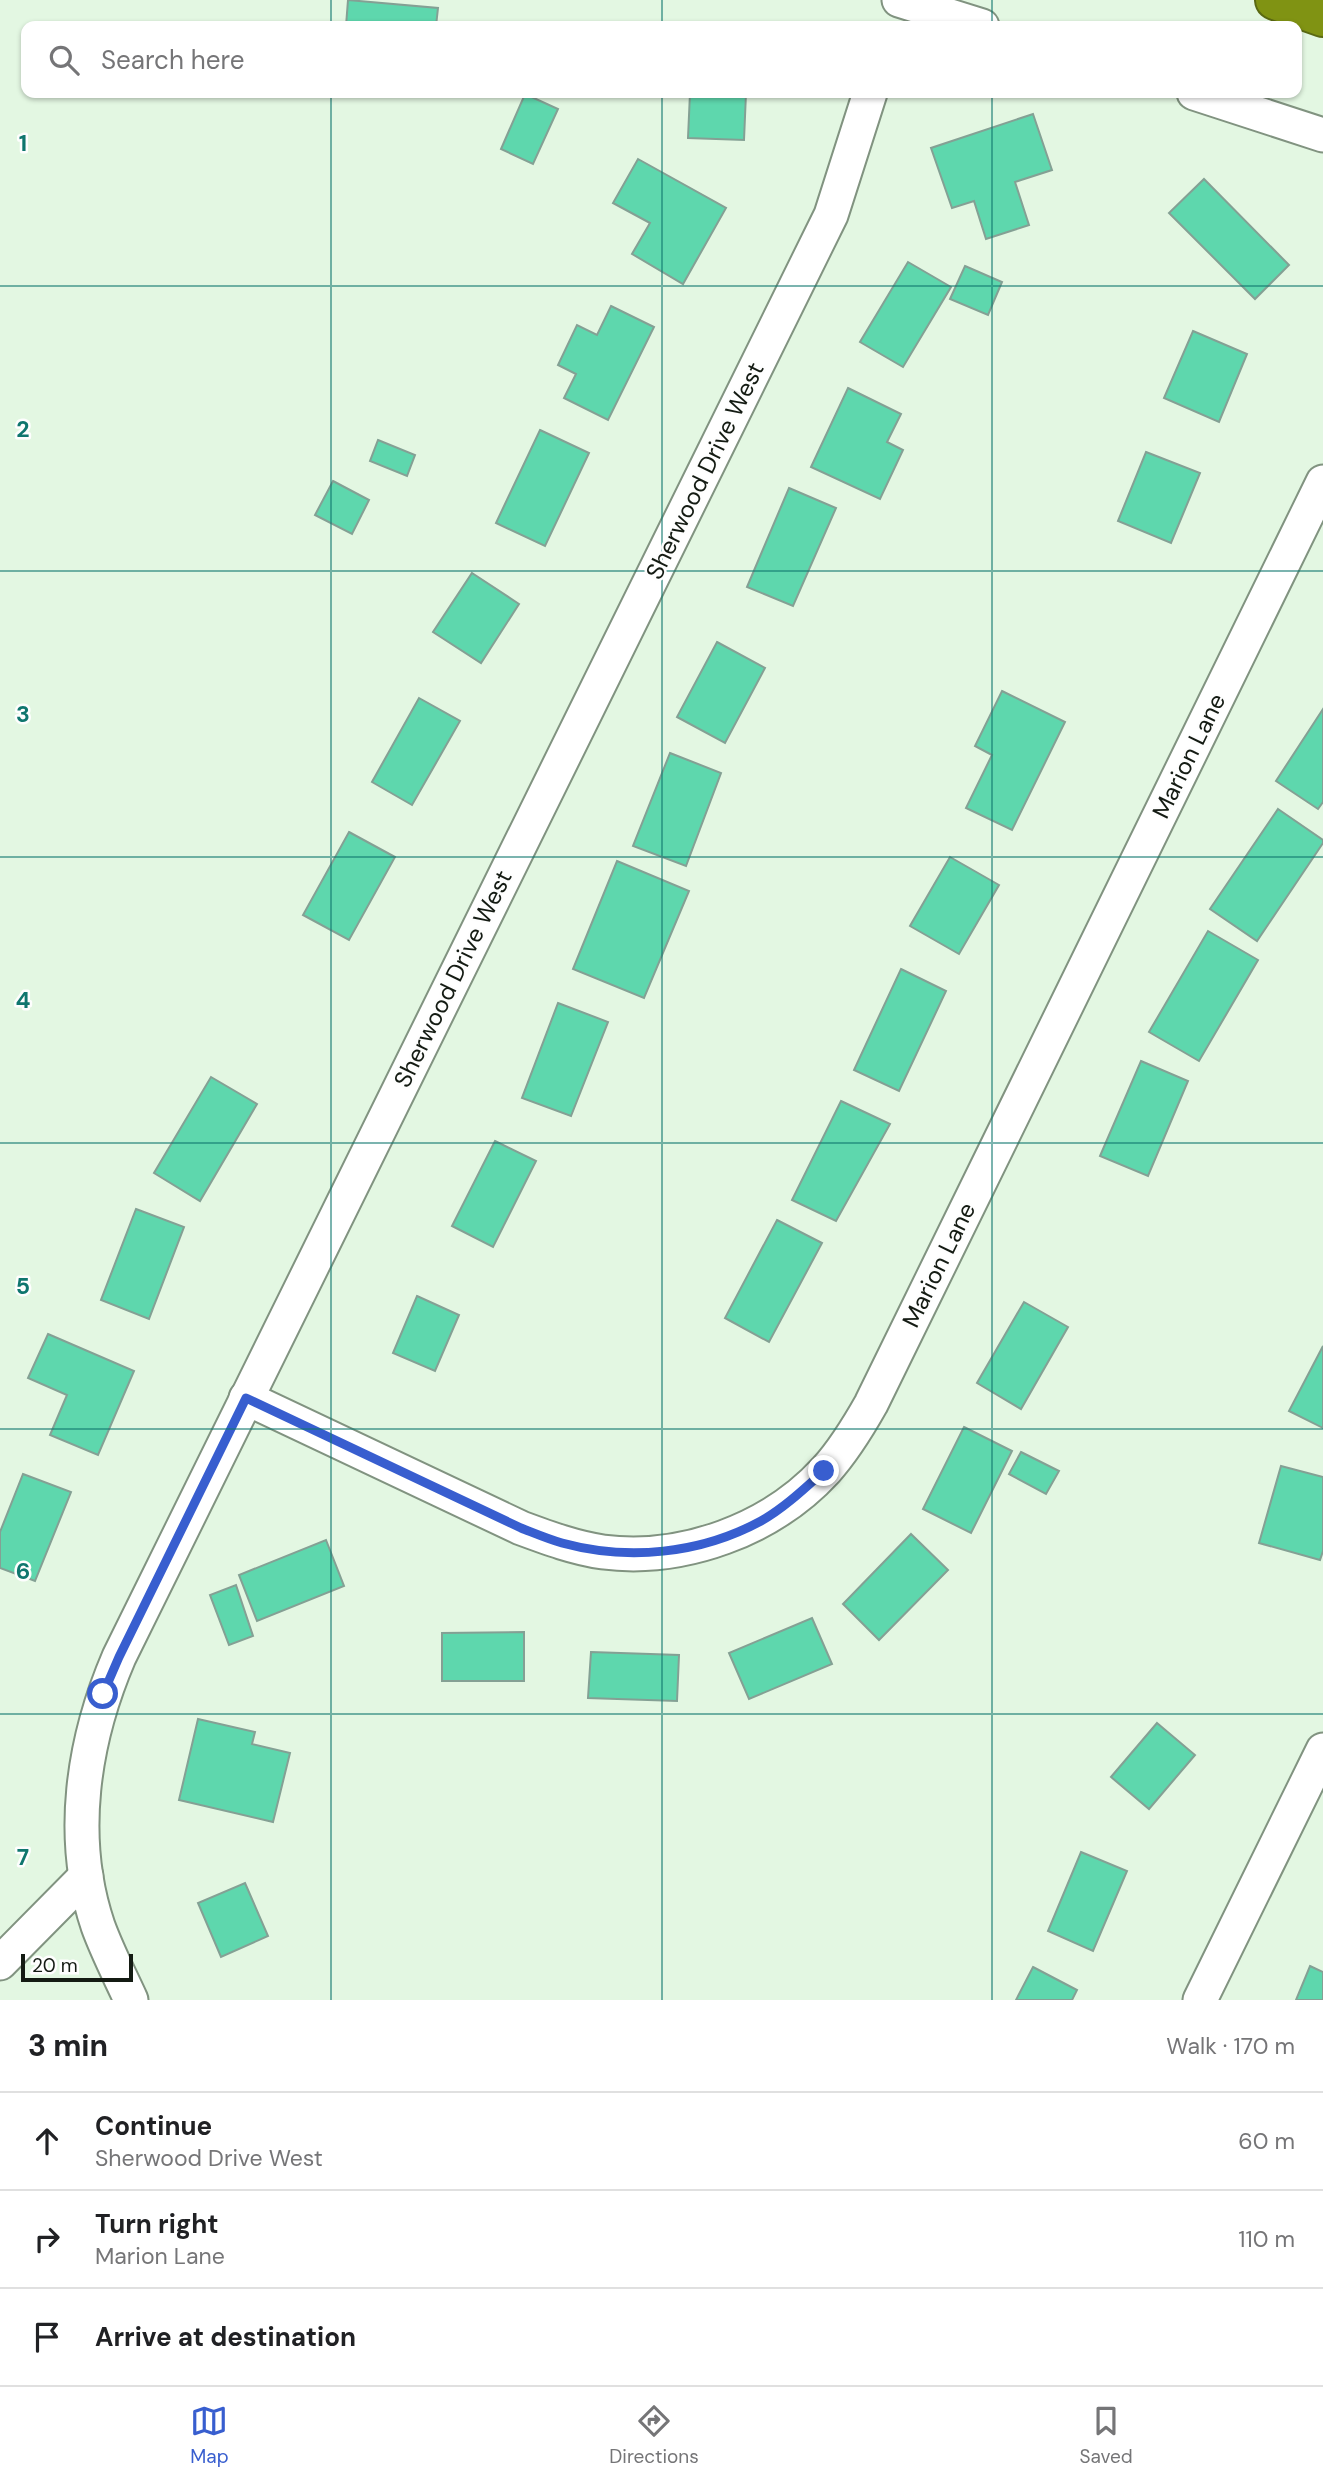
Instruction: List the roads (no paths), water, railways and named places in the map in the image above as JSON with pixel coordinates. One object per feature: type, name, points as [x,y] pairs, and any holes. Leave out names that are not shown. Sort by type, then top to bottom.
[{"type":"highway","points":[[1275,0],[1323,17]]},
{"type":"street","points":[[898,9],[957,21]]},
{"type":"street","name":"Sherwood Drive West","points":[[131,2000],[98,1926],[86,1876],[82,1809],[85,1770],[103,1694],[246,1398],[831,215],[868,98]]},
{"type":"street","points":[[1209,98],[1323,135]]},
{"type":"street","name":"Marion Lane","points":[[246,1398],[521,1528],[561,1543],[603,1552],[643,1553],[684,1549],[761,1521],[795,1498],[824,1471],[851,1439],[871,1404],[1323,482]]},
{"type":"street","points":[[1200,2000],[1323,1750]]},
{"type":"street","points":[[0,1963],[86,1876]]}]
